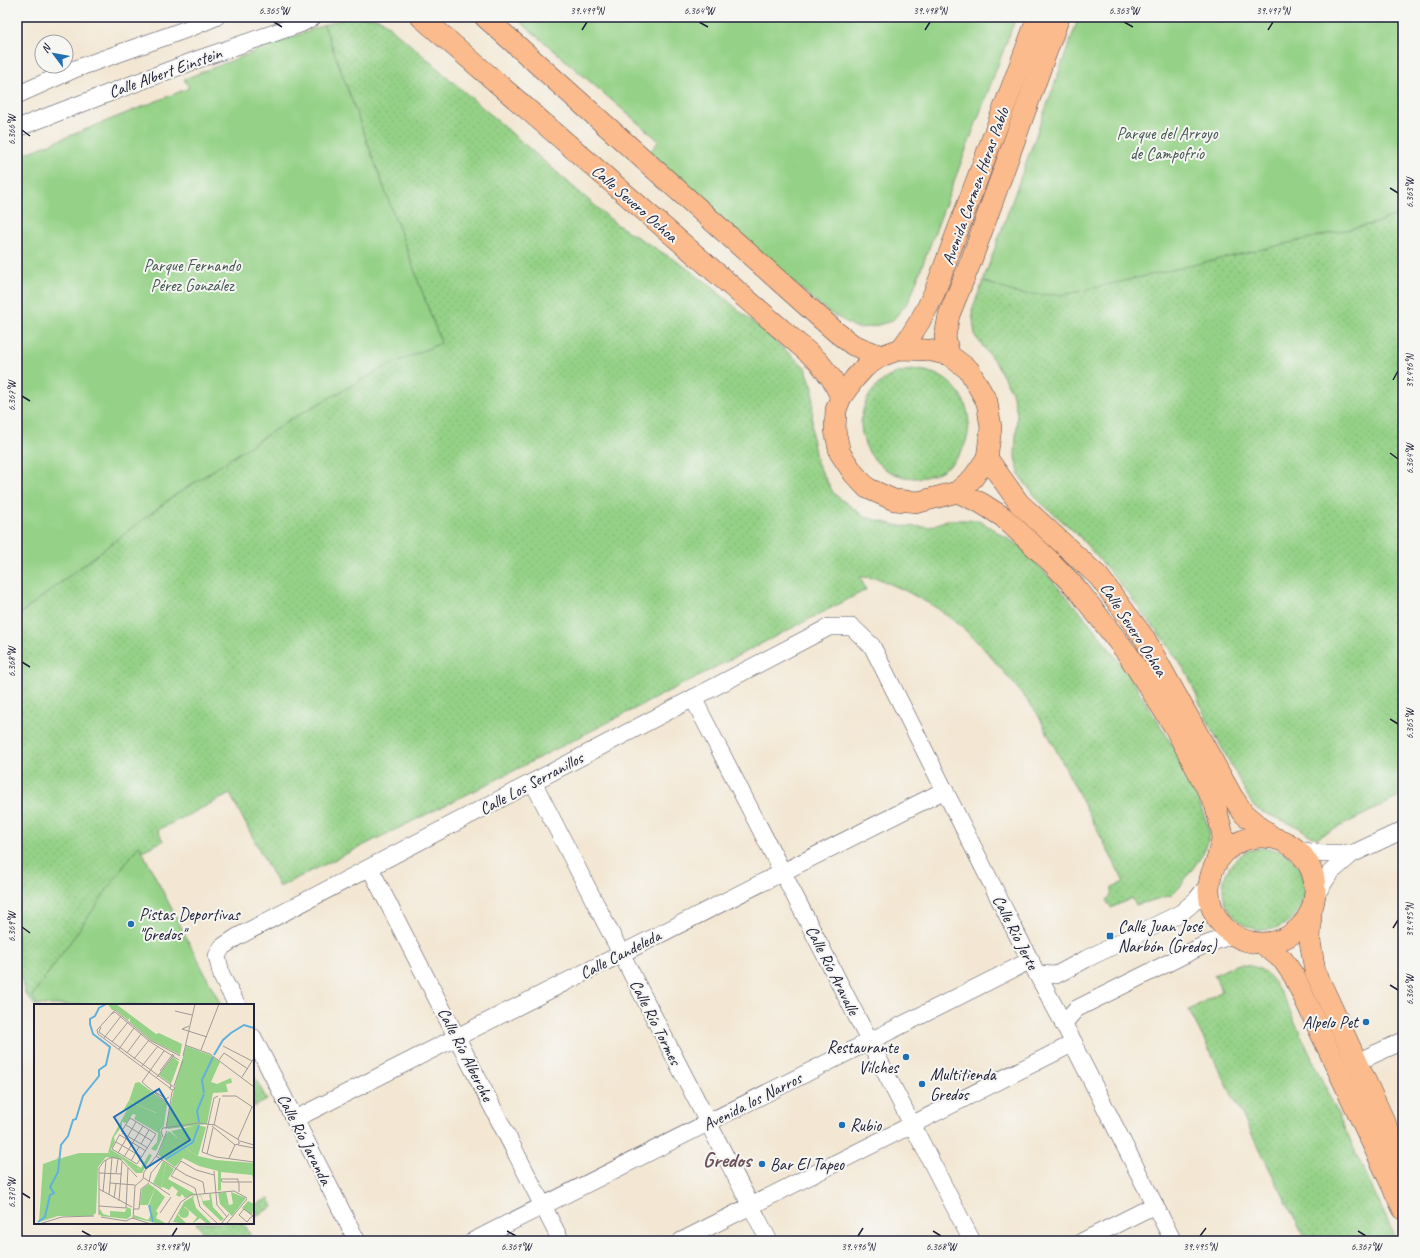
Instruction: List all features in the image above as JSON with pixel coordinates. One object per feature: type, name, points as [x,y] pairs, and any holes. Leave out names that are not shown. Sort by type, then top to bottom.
[{"type":"main road","name":"Calle Severo Ochoa","points":[[421,17],[818,361],[832,379],[841,397]]},
{"type":"main road","points":[[485,17],[836,332],[853,345],[881,356]]},
{"type":"main road","name":"Avenida Carmen Heras Pablo","points":[[901,349],[912,335],[935,291],[1038,17]]},
{"type":"main road","name":"Avenida Carmen Heras Pablo","points":[[949,355],[946,337],[949,314],[971,261],[1059,17]]},
{"type":"main road","points":[[901,349],[928,350],[949,355],[969,370],[987,402],[991,428],[988,458],[973,478],[957,492],[919,502],[894,500],[867,488],[854,474],[840,453],[835,430],[836,410],[841,397],[865,367],[881,356],[901,349]]},
{"type":"main road","name":"Calle Severo Ochoa","points":[[988,458],[1019,503],[1099,577],[1145,639],[1232,796],[1244,814],[1271,836]]},
{"type":"main road","name":"Calle Severo Ochoa","points":[[957,492],[981,503],[1003,518],[1050,561],[1078,590],[1127,653],[1174,726],[1215,804],[1223,835],[1218,860]]},
{"type":"main road","points":[[1403,1162],[1315,971],[1310,941],[1311,914],[1317,893],[1312,866],[1300,850],[1271,836],[1255,836],[1234,843],[1218,860],[1208,884],[1212,909],[1221,924],[1232,935],[1263,944],[1283,960],[1294,976],[1403,1209]]},
{"type":"main road","points":[[1263,944],[1292,935],[1311,914]]},
{"type":"street","name":"Calle Albert Einstein","points":[[17,95],[75,69],[190,28],[216,17]]},
{"type":"street","name":"Calle Albert Einstein","points":[[17,128],[199,59],[300,24],[313,17]]},
{"type":"street","name":"Calle Los Serranillos","points":[[236,1004],[222,977],[217,956],[222,947],[237,937],[829,627],[852,627]]},
{"type":"street","name":"Calle Río Jerte","points":[[852,627],[872,646],[1173,1241]]},
{"type":"street","name":"Calle Río Aravalle","points":[[693,698],[972,1241]]},
{"type":"street","name":"Calle Río Tormes","points":[[533,782],[769,1241]]},
{"type":"street","name":"Calle Candeleda","points":[[295,1119],[945,790]]},
{"type":"street","points":[[1317,893],[1330,873],[1352,854],[1403,830]]},
{"type":"street","points":[[1300,850],[1323,854],[1352,854]]},
{"type":"street","name":"Calle Río Alberche","points":[[370,868],[561,1241]]},
{"type":"street","points":[[1034,967],[1056,974],[1181,913],[1196,900],[1208,884]]},
{"type":"street","points":[[1063,1024],[1076,1009],[1202,946],[1232,935]]},
{"type":"street","name":"Avenida los Narros","points":[[473,1241],[870,1042],[1034,967]]},
{"type":"street","name":"Calle Río Jaranda","points":[[254,1039],[358,1241]]},
{"type":"street","points":[[1356,1062],[1403,1041]]},
{"type":"street","points":[[681,1241],[751,1207],[888,1135],[1074,1043]]},
{"type":"street","points":[[1083,1241],[1155,1204]]},
{"type":"green space","points":[[349,17],[372,17],[382,20],[616,224],[681,264],[706,282],[805,367],[813,388],[812,438],[817,463],[834,494],[865,517],[899,526],[929,527],[947,520],[978,520],[1020,546],[1093,627],[1129,675],[1173,746],[1198,800],[1209,828],[1208,842],[1203,854],[1179,888],[1172,895],[1136,905],[1132,898],[1111,908],[1106,900],[1111,896],[1112,887],[1124,882],[1037,713],[984,649],[965,630],[937,608],[904,590],[877,578],[860,577],[866,590],[484,786],[279,887],[230,794],[158,830],[163,841],[142,851],[139,846],[32,996],[37,1004],[34,1005],[25,993],[17,963],[17,616],[171,498],[291,419],[387,366],[441,343],[324,25]]},
{"type":"green space","points":[[515,17],[1016,17],[909,301],[892,321],[871,327],[857,328],[828,312],[647,155],[659,141]]},
{"type":"green space","name":"Parque del Arroyo de Campofrío","points":[[1079,17],[1403,17],[1403,212],[1376,223],[1063,295],[1019,294],[983,281]]},
{"type":"green space","name":"Parque Fernando Pérez González","points":[[324,25],[441,343],[387,366],[291,419],[171,498],[17,616],[17,157],[189,88],[184,79]]},
{"type":"green space","points":[[1403,212],[1403,795],[1317,838],[1311,836],[1298,827],[1262,812],[1253,806],[1206,718],[1188,675],[1166,643],[1118,581],[1077,534],[1040,502],[1020,477],[1015,457],[1017,413],[1012,392],[995,362],[975,336],[972,310],[983,281],[1019,294],[1257,250],[1376,223]]},
{"type":"green space","points":[[915,370],[936,374],[953,386],[965,403],[969,424],[965,445],[953,462],[936,474],[915,478],[894,474],[877,462],[865,445],[861,424],[865,403],[877,386],[894,374]]},
{"type":"green space","name":"Pistas Deportivas \"Gredos\"","points":[[139,845],[220,1004],[37,1004],[32,996]]},
{"type":"green space","points":[[1264,848],[1280,851],[1293,860],[1302,873],[1305,889],[1302,905],[1293,918],[1280,927],[1264,930],[1248,927],[1235,918],[1226,905],[1223,889],[1226,873],[1235,860],[1248,851]]},
{"type":"green space","points":[[1235,965],[1246,965],[1262,970],[1278,988],[1397,1241],[1306,1241],[1189,1010],[1222,991],[1214,975]]},
{"type":"green space","points":[[254,1076],[267,1100],[254,1106]]},
{"type":"green space","points":[[269,1198],[273,1207],[254,1216],[254,1206]]},
{"type":"green space","points":[[197,1224],[244,1224],[253,1241],[209,1241]]},
{"type":"place","name":"Pistas Deportivas \"Gredos\"","points":[[131,924]]},
{"type":"place","name":"Calle Juan José Narbón (Gredos)","points":[[1110,936]]},
{"type":"place","name":"Alpelo Pet","points":[[1366,1022]]},
{"type":"place","name":"Restaurante Vilches","points":[[906,1057]]},
{"type":"place","name":"Multitienda Gredos","points":[[922,1084]]},
{"type":"place","name":"Rubio","points":[[842,1125]]},
{"type":"place","name":"Bar El Tapeo","points":[[762,1164]]},
{"type":"district","name":"Gredos","points":[[727,1160]]}]
